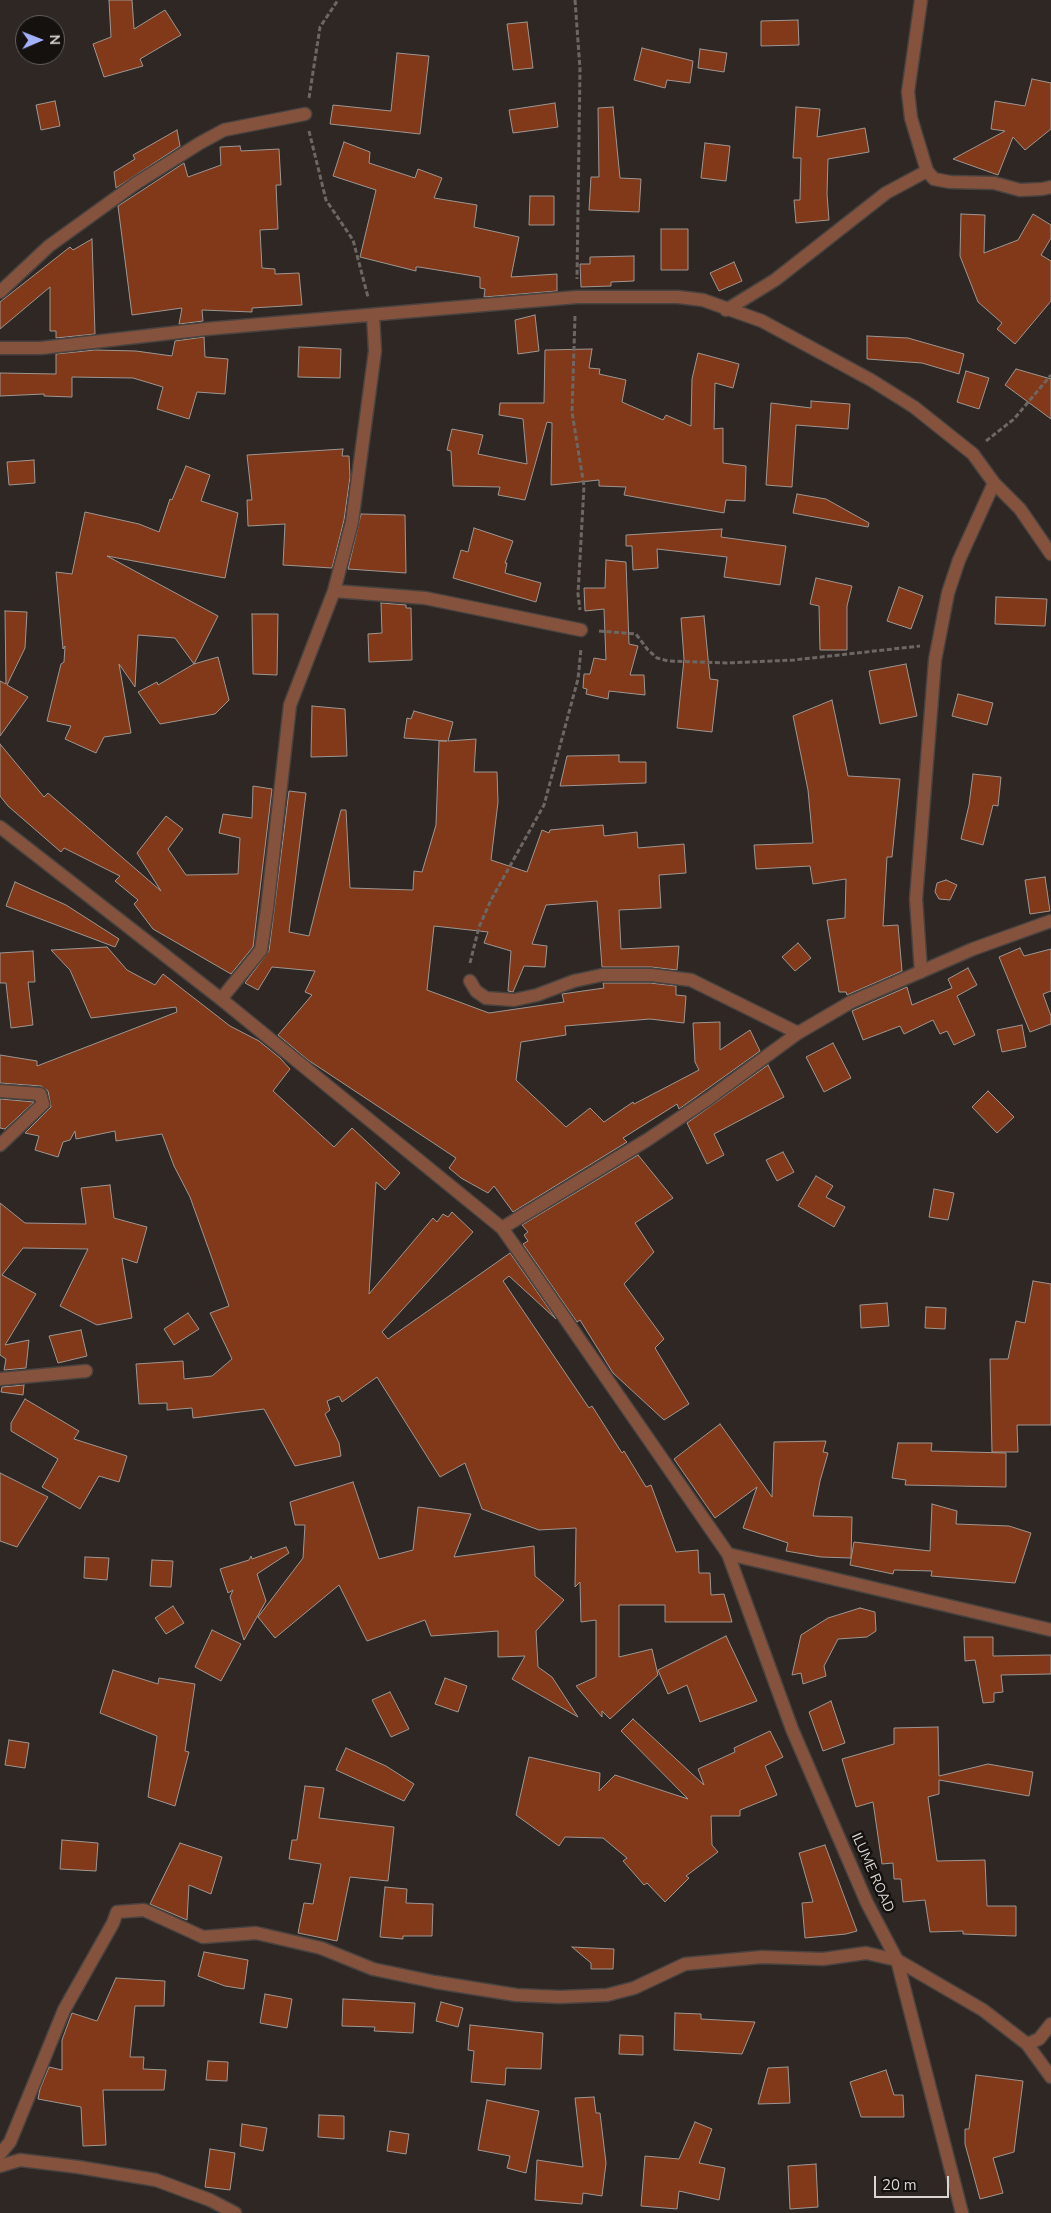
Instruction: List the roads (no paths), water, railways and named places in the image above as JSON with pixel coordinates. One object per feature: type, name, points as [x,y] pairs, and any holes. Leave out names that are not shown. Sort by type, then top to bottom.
[{"type":"street","points":[[921,0],[908,92],[911,118],[927,171],[934,179],[950,182],[994,183],[1020,190],[1042,190],[1051,187]]},
{"type":"street","points":[[0,292],[49,246],[135,184],[200,143],[224,130],[305,114]]},
{"type":"street","points":[[726,310],[775,280],[886,193],[927,171]]},
{"type":"street","points":[[0,348],[41,348],[206,329],[577,297],[678,297],[702,300],[726,310],[762,321],[871,380],[914,407],[973,454],[994,483],[1020,509],[1051,554]]},
{"type":"street","points":[[221,999],[261,950],[268,909],[290,705],[334,591],[352,522],[375,351],[373,315]]},
{"type":"street","points":[[921,972],[917,879],[938,644],[948,593],[959,560],[994,483]]},
{"type":"street","points":[[334,591],[425,598],[581,630]]},
{"type":"street","name":"ILUME ROAD","points":[[0,827],[221,999],[502,1228],[728,1554],[792,1729],[867,1903],[897,1960],[962,2213]]},
{"type":"street","points":[[502,1228],[647,1140],[708,1099],[798,1033],[851,1002],[973,949],[1051,921]]},
{"type":"street","points":[[470,981],[476,990],[486,998],[514,1000],[537,995],[574,981],[602,974],[651,974],[691,980],[798,1033]]},
{"type":"street","points":[[0,1091],[40,1094],[43,1104],[0,1146]]},
{"type":"street","points":[[0,1378],[86,1371]]},
{"type":"street","points":[[728,1554],[1051,1630]]},
{"type":"street","points":[[0,2154],[64,2010],[117,1912],[144,1910],[203,1937],[256,1934],[321,1948],[372,1969],[516,1995],[560,1997],[607,1994],[634,1988],[685,1964],[752,1958],[823,1959],[866,1953],[897,1960],[983,2010],[1027,2044],[1051,2077]]},
{"type":"street","points":[[1027,2044],[1039,2039],[1051,2024]]},
{"type":"street","points":[[0,2166],[20,2160],[78,2167],[156,2180],[210,2200],[235,2213]]}]
